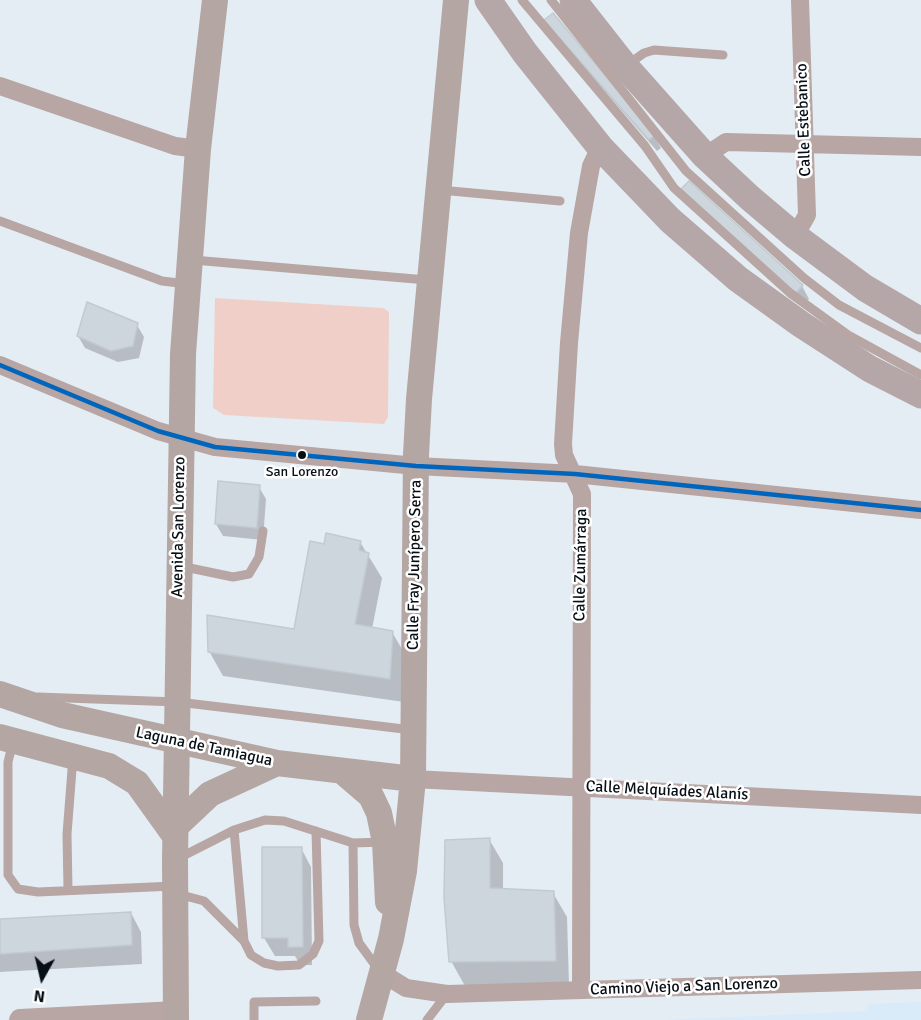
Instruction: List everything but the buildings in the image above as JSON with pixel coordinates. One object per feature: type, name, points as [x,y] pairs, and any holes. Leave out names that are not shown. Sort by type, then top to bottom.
[{"type":"main road","name":"Avenida San Lorenzo","points":[[176,1016],[175,841],[181,440],[188,272],[198,149],[215,0]]},
{"type":"main road","name":"Calle Fray Junípero Serra","points":[[369,1020],[391,939],[404,872],[413,779],[416,465],[430,280],[456,0]]},
{"type":"main road","points":[[488,0],[525,53],[600,147],[670,220],[738,279],[870,369],[921,395]]},
{"type":"main road","points":[[573,0],[625,66],[705,156],[795,236],[865,288],[921,321]]},
{"type":"main road","name":"Laguna de Tamiagua","points":[[2,698],[62,715],[277,763],[413,779]]},
{"type":"main road","points":[[6,740],[109,766],[137,783],[175,841],[210,794],[277,763]]},
{"type":"main road","points":[[343,772],[371,796],[379,813],[385,842],[391,939]]},
{"type":"street","points":[[800,0],[808,0]]},
{"type":"street","name":"Calle Estebanico","points":[[795,236],[807,215],[800,0]]},
{"type":"street","points":[[0,86],[175,146],[198,149]]},
{"type":"street","points":[[705,156],[726,142],[921,147]]},
{"type":"street","name":"Calle Zumárraga","points":[[581,990],[579,786],[582,494],[575,474],[564,455],[563,444],[579,233],[591,166],[600,147]]},
{"type":"street","points":[[0,365],[181,440],[215,447],[416,465],[575,474],[921,510]]},
{"type":"street","name":"Calle Melquíades Alanís","points":[[413,779],[921,805]]},
{"type":"street","name":"Camino Viejo a San Lorenzo","points":[[381,973],[406,988],[447,994],[921,980]]},
{"type":"street","points":[[20,1020],[176,1016]]},
{"type":"lane","points":[[522,0],[645,146],[674,188],[790,293],[848,335],[921,375]]},
{"type":"lane","points":[[551,0],[686,171],[813,285],[839,305],[921,348]]},
{"type":"lane","points":[[625,66],[644,52],[654,50],[723,55]]},
{"type":"lane","points":[[438,190],[560,201]]},
{"type":"lane","points":[[0,221],[162,281],[188,272],[430,280]]},
{"type":"lane","points":[[178,566],[234,577],[249,574],[259,557],[263,531]]},
{"type":"lane","points":[[2,698],[178,702],[413,730]]},
{"type":"lane","points":[[6,740],[9,875],[18,889],[26,892],[68,889],[175,890],[204,901],[244,941],[251,955],[264,963],[278,966],[299,965],[313,954],[319,941],[316,831]]},
{"type":"lane","points":[[68,889],[69,778],[74,756]]},
{"type":"lane","points":[[175,841],[234,830],[265,820],[285,821],[353,843],[385,842]]},
{"type":"lane","points":[[234,830],[244,941]]},
{"type":"lane","points":[[353,843],[354,925],[359,943],[381,973]]},
{"type":"lane","points":[[427,1020],[447,994]]},
{"type":"lane","points":[[254,1020],[254,1002],[316,1001]]},
{"type":"shaded area","points":[[215,298],[383,308],[389,312],[388,417],[384,424],[224,415],[213,408]]},
{"type":"shaded area","points":[[921,1002],[921,1020],[665,1020],[867,1011],[868,1004]]},
{"type":"transit line","points":[[0,365],[158,431],[215,447],[416,466],[575,474],[921,510]]},
{"type":"place","name":"San Lorenzo","points":[[302,455]]}]
